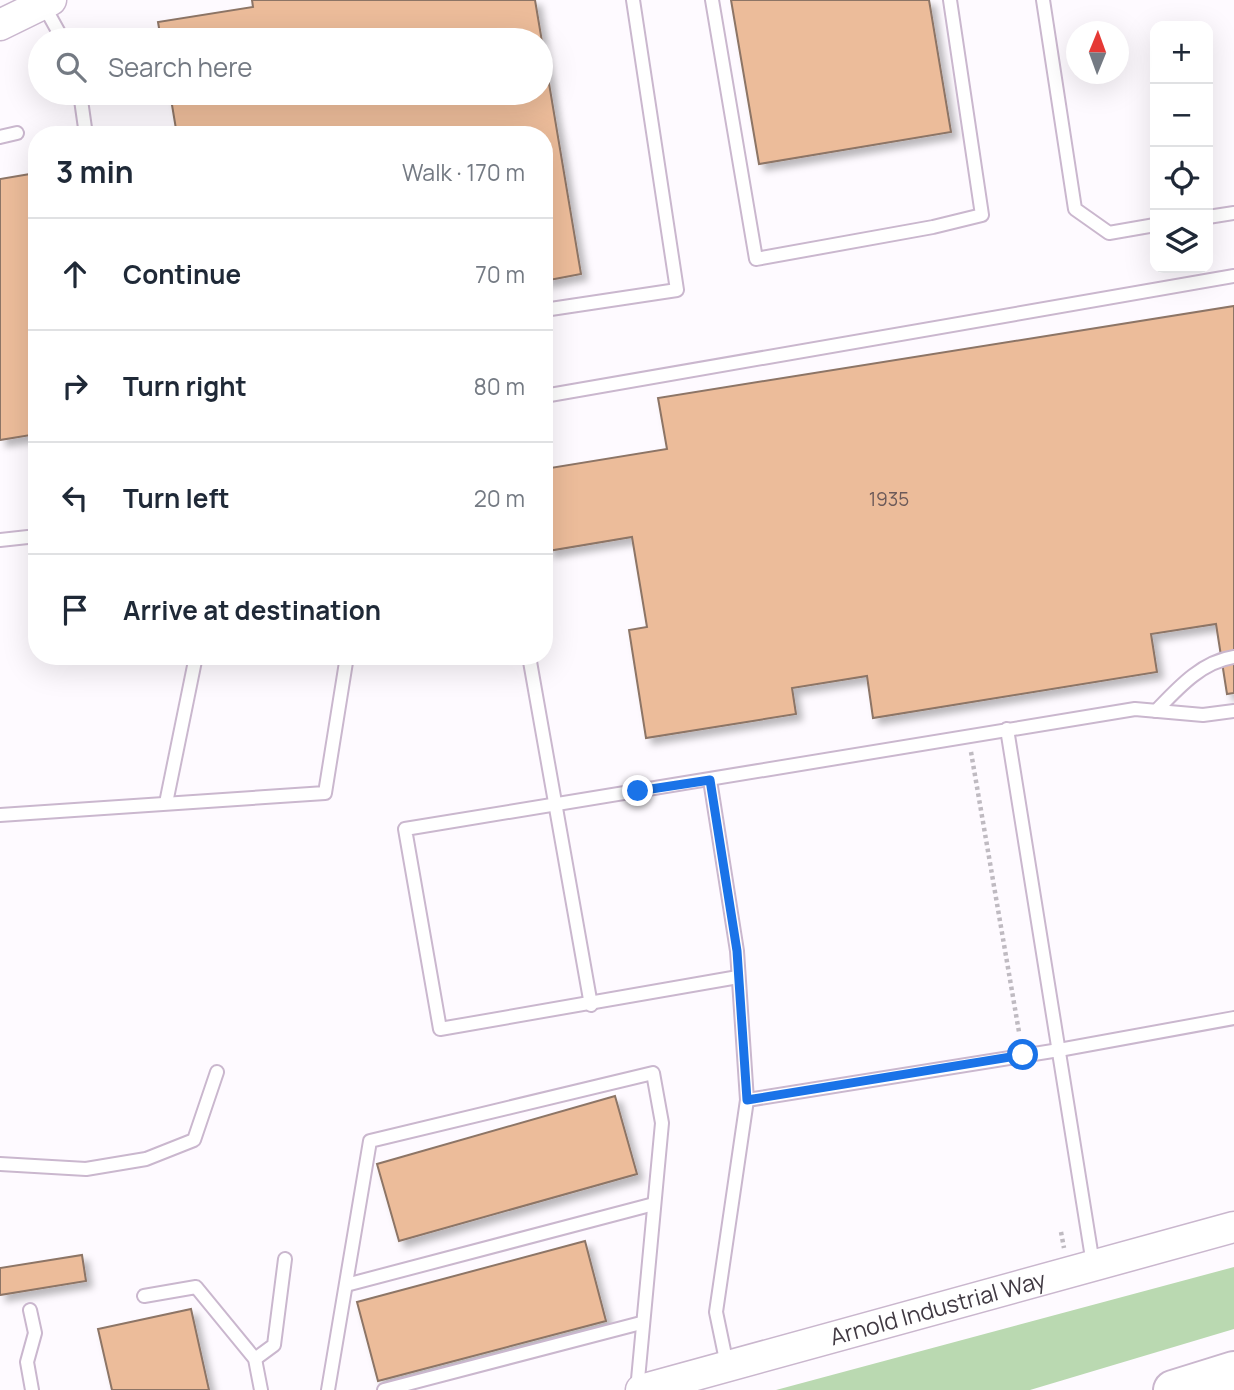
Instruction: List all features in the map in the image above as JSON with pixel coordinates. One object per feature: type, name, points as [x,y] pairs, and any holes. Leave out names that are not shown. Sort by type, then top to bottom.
[{"type":"highway","points":[[1173,1390],[1234,1371]]},
{"type":"street","points":[[0,25],[47,2]]},
{"type":"street","name":"Arnold Industrial Way","points":[[639,1390],[1234,1227]]},
{"type":"lane","points":[[553,309],[677,290],[633,0]]},
{"type":"lane","points":[[712,0],[756,259],[933,228],[982,215],[950,0]]},
{"type":"lane","points":[[1043,0],[1075,209],[1109,233],[1150,226]]},
{"type":"lane","points":[[47,2],[58,28]]},
{"type":"lane","points":[[81,105],[84,126]]},
{"type":"lane","points":[[0,137],[17,133]]},
{"type":"lane","points":[[1213,216],[1234,212]]},
{"type":"lane","points":[[553,394],[1234,276]]},
{"type":"lane","points":[[0,540],[28,537]]},
{"type":"lane","points":[[1156,711],[1191,676],[1219,659],[1234,657]]},
{"type":"lane","points":[[166,803],[194,665]]},
{"type":"lane","points":[[0,815],[325,793],[346,665]]},
{"type":"lane","points":[[531,665],[592,1005]]},
{"type":"lane","points":[[738,977],[670,987],[592,1005],[440,1028],[405,828],[1135,709],[1203,715],[1234,711]]},
{"type":"lane","points":[[1007,729],[1093,1264]]},
{"type":"lane","points":[[710,780],[737,951],[747,1100],[716,1312],[727,1365]]},
{"type":"lane","points":[[747,1100],[1059,1050],[1234,1018]]},
{"type":"lane","points":[[0,1164],[86,1169],[146,1158],[194,1140],[217,1072]]},
{"type":"lane","points":[[328,1390],[370,1141],[653,1073],[662,1123],[641,1323],[639,1390]]},
{"type":"lane","points":[[346,1285],[654,1204]]},
{"type":"lane","points":[[255,1359],[274,1345],[285,1259]]},
{"type":"lane","points":[[144,1296],[196,1287],[255,1359],[261,1390]]},
{"type":"lane","points":[[30,1310],[35,1333],[27,1362],[32,1390]]},
{"type":"lane","points":[[384,1390],[641,1323]]},
{"type":"path","points":[[968,736],[1019,1032]]},
{"type":"green space","points":[[1234,1267],[1234,1329],[1030,1390],[776,1390]]},
{"type":"building","points":[[252,0],[535,0],[540,28],[159,28],[158,22],[253,7]]},
{"type":"building","points":[[731,0],[929,0],[951,132],[759,164]]},
{"type":"building","points":[[172,105],[553,105],[581,274],[553,279],[553,126],[176,126]]},
{"type":"building","points":[[28,174],[28,435],[0,440],[0,179]]},
{"type":"building","points":[[1234,306],[1234,693],[1227,694],[1216,624],[1151,634],[1157,672],[873,718],[867,676],[792,688],[796,714],[646,738],[629,630],[647,627],[632,537],[553,550],[553,468],[667,449],[658,398]]},
{"type":"building","points":[[615,1096],[637,1174],[399,1241],[377,1164]]},
{"type":"building","points":[[585,1241],[606,1321],[378,1381],[357,1302]]},
{"type":"building","points":[[82,1255],[86,1281],[0,1295],[0,1268]]},
{"type":"building","points":[[191,1309],[209,1390],[112,1390],[98,1329]]},
{"type":"route","points":[[638,791],[710,780],[737,951],[747,1100],[1023,1055]]}]
